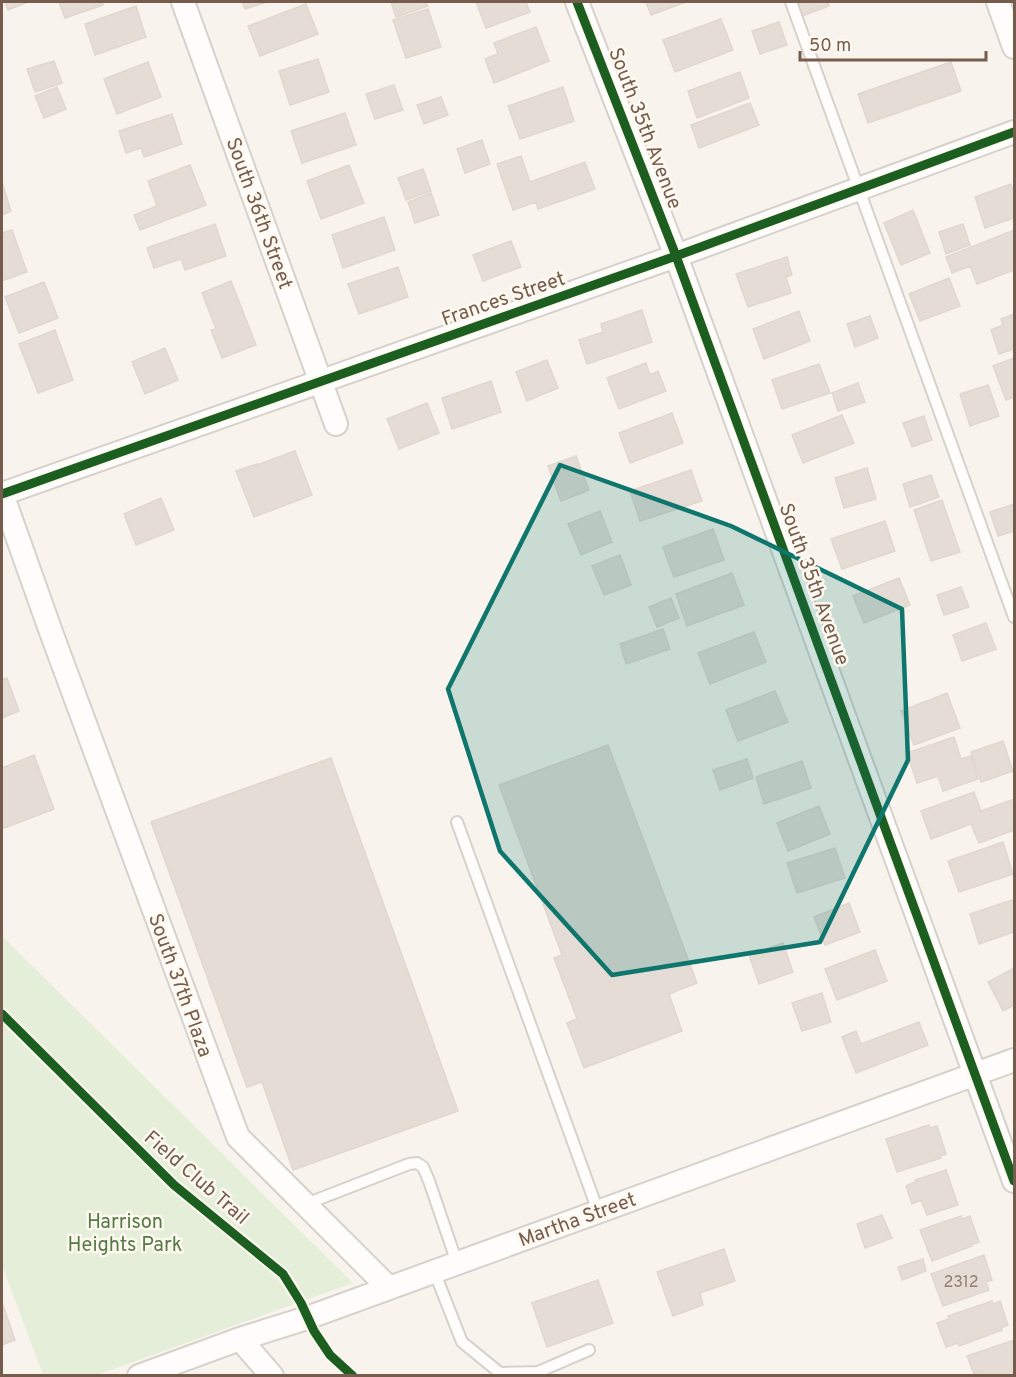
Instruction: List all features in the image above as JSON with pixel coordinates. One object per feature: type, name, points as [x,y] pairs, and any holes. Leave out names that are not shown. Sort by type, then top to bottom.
[{"type":"street","name":"South 36th Street","points":[[183,2],[336,424]]},
{"type":"street","name":"South 35th Avenue","points":[[577,2],[676,256],[1014,1181]]},
{"type":"street","points":[[998,2],[1014,46]]},
{"type":"street","name":"Frances Street","points":[[2,494],[676,256],[1014,132]]},
{"type":"street","name":"South 37th Plaza","points":[[2,494],[238,1137],[389,1288]]},
{"type":"street","name":"Martha Street","points":[[140,1376],[307,1318],[1014,1060]]},
{"type":"street","points":[[240,1340],[272,1376]]},
{"type":"lane","points":[[791,2],[1014,617]]},
{"type":"lane","points":[[457,822],[598,1211]]},
{"type":"lane","points":[[306,1204],[409,1164],[417,1163],[423,1167],[429,1181],[457,1263]]},
{"type":"lane","points":[[434,1271],[462,1342],[500,1373],[538,1372],[589,1350]]},
{"type":"highlighted area","points":[[560,465],[731,526],[902,609],[908,760],[820,942],[612,975],[500,851],[448,689]]},
{"type":"green space","name":"Harrison Heights Park","points":[[2,936],[353,1283],[97,1375],[43,1375],[2,1265]]},
{"type":"building","points":[[5,2],[28,2],[8,10]]},
{"type":"building","points":[[59,2],[102,2],[103,5],[65,18]]},
{"type":"building","points":[[242,2],[267,2],[245,9]]},
{"type":"building","points":[[391,2],[426,2],[428,6],[396,17]]},
{"type":"building","points":[[476,2],[526,2],[530,12],[486,28]]},
{"type":"building","points":[[646,2],[686,2],[651,15]]},
{"type":"building","points":[[797,2],[828,2],[829,6],[802,16]]},
{"type":"building","points":[[306,4],[318,34],[260,56],[248,26]]},
{"type":"building","points":[[136,6],[146,37],[95,55],[85,24]]},
{"type":"building","points":[[428,9],[441,47],[406,58],[393,20]]},
{"type":"building","points":[[721,19],[733,50],[675,72],[663,40]]},
{"type":"building","points":[[779,22],[787,45],[760,54],[752,31]]},
{"type":"building","points":[[536,27],[549,61],[494,83],[485,59],[498,54],[494,43]]},
{"type":"building","points":[[318,59],[329,92],[290,105],[279,71]]},
{"type":"building","points":[[54,61],[62,83],[35,92],[27,69]]},
{"type":"building","points":[[148,62],[161,97],[117,114],[104,79]]},
{"type":"building","points":[[951,62],[961,91],[868,123],[858,94]]},
{"type":"building","points":[[740,72],[749,98],[697,118],[688,91]]},
{"type":"building","points":[[394,85],[403,110],[375,119],[366,94]]},
{"type":"building","points":[[57,87],[66,109],[44,118],[35,96]]},
{"type":"building","points":[[563,87],[574,121],[520,139],[508,106]]},
{"type":"building","points":[[441,97],[448,115],[424,124],[417,105]]},
{"type":"building","points":[[750,103],[759,125],[699,148],[691,125]]},
{"type":"building","points":[[345,113],[356,145],[302,163],[291,131]]},
{"type":"building","points":[[172,114],[182,144],[144,157],[141,148],[126,153],[119,131]]},
{"type":"building","points":[[482,140],[490,164],[465,173],[457,149]]},
{"type":"building","points":[[521,156],[530,182],[585,162],[595,189],[538,209],[536,202],[513,210],[497,164]]},
{"type":"building","points":[[190,165],[206,205],[140,230],[134,215],[157,206],[148,181]]},
{"type":"building","points":[[349,165],[364,203],[321,219],[307,181]]},
{"type":"building","points":[[423,169],[431,191],[406,200],[398,178]]},
{"type":"building","points":[[2,182],[11,211],[2,215]]},
{"type":"building","points":[[1011,184],[1014,193],[1014,218],[985,228],[975,197]]},
{"type":"building","points":[[431,193],[439,215],[415,223],[408,202]]},
{"type":"building","points":[[913,210],[930,253],[901,265],[884,223]]},
{"type":"building","points":[[384,217],[395,250],[343,268],[332,235]]},
{"type":"building","points":[[215,224],[226,256],[185,270],[181,259],[154,268],[147,248]]},
{"type":"building","points":[[963,224],[970,245],[946,254],[939,232]]},
{"type":"building","points":[[12,230],[27,272],[2,281],[2,233]]},
{"type":"building","points":[[1014,230],[1014,270],[977,284],[970,266],[952,273],[946,257]]},
{"type":"building","points":[[511,241],[521,267],[483,281],[473,255]]},
{"type":"building","points":[[787,257],[792,275],[786,277],[791,293],[748,307],[736,274]]},
{"type":"building","points":[[398,267],[408,297],[359,314],[348,284]]},
{"type":"building","points":[[949,278],[960,306],[920,321],[909,294]]},
{"type":"building","points":[[231,281],[256,345],[222,358],[211,330],[216,329],[202,293]]},
{"type":"building","points":[[44,282],[58,318],[19,333],[5,297]]},
{"type":"building","points":[[642,310],[652,342],[587,364],[579,340],[603,332],[601,324]]},
{"type":"building","points":[[799,311],[810,341],[764,359],[753,329]]},
{"type":"building","points":[[1014,314],[1014,349],[999,354],[991,330],[1003,325],[1001,319]]},
{"type":"building","points":[[870,316],[878,338],[855,347],[847,324]]},
{"type":"building","points":[[55,330],[73,380],[38,393],[19,344]]},
{"type":"building","points":[[165,348],[178,380],[145,394],[132,362]]},
{"type":"building","points":[[1014,358],[1014,397],[1006,400],[993,366]]},
{"type":"building","points":[[547,360],[558,388],[527,401],[516,372]]},
{"type":"building","points":[[646,363],[650,375],[658,371],[666,391],[619,409],[607,378]]},
{"type":"building","points":[[819,364],[830,393],[782,409],[772,380]]},
{"type":"building","points":[[491,381],[501,412],[452,429],[442,398]]},
{"type":"building","points":[[858,383],[865,402],[838,411],[832,393]]},
{"type":"building","points":[[988,385],[999,416],[970,426],[960,394]]},
{"type":"building","points":[[427,403],[439,433],[399,449],[387,419]]},
{"type":"building","points":[[672,413],[683,443],[630,463],[619,433]]},
{"type":"building","points":[[842,415],[854,443],[803,463],[792,435]]},
{"type":"building","points":[[924,416],[932,440],[912,447],[903,423]]},
{"type":"building","points":[[295,451],[312,495],[254,517],[236,471]]},
{"type":"building","points":[[576,456],[589,490],[561,501],[548,466]]},
{"type":"building","points":[[867,468],[876,499],[844,508],[835,478]]},
{"type":"building","points":[[691,470],[702,501],[640,521],[630,491]]},
{"type":"building","points":[[931,475],[939,497],[910,507],[903,484]]},
{"type":"building","points":[[161,498],[174,530],[136,545],[124,514]]},
{"type":"building","points":[[942,500],[960,552],[931,561],[914,510]]},
{"type":"building","points":[[1014,504],[1014,531],[998,536],[990,512]]},
{"type":"building","points":[[600,511],[612,542],[581,555],[568,524]]},
{"type":"building","points":[[885,521],[895,551],[842,569],[831,539]]},
{"type":"building","points":[[713,529],[724,560],[674,577],[663,547]]},
{"type":"building","points":[[620,555],[631,585],[604,595],[592,566]]},
{"type":"building","points":[[732,573],[744,605],[687,626],[676,594]]},
{"type":"building","points":[[899,578],[910,605],[864,623],[853,596]]},
{"type":"building","points":[[961,587],[969,607],[944,615],[937,595]]},
{"type":"building","points":[[671,598],[679,618],[657,627],[649,607]]},
{"type":"building","points":[[986,623],[996,649],[962,661],[953,635]]},
{"type":"building","points":[[663,629],[670,649],[626,664],[620,644]]},
{"type":"building","points":[[754,632],[766,662],[710,684],[698,653]]},
{"type":"building","points":[[7,678],[19,711],[2,718],[2,680]]},
{"type":"building","points":[[775,691],[788,722],[738,741],[726,710]]},
{"type":"building","points":[[947,693],[960,728],[914,745],[901,711]]},
{"type":"building","points":[[954,737],[961,759],[971,756],[978,779],[943,791],[938,776],[917,783],[907,753]]},
{"type":"building","points":[[1003,741],[1013,771],[981,782],[971,752]]},
{"type":"building","points":[[608,745],[697,983],[669,994],[682,1031],[584,1068],[567,1023],[577,1019],[554,958],[562,955],[499,785]]},
{"type":"building","points":[[34,755],[54,809],[2,829],[2,768]]},
{"type":"building","points":[[331,758],[458,1111],[293,1170],[262,1082],[247,1087],[151,822]]},
{"type":"building","points":[[747,759],[753,778],[720,790],[713,770]]},
{"type":"building","points":[[802,761],[811,788],[764,804],[756,777]]},
{"type":"building","points":[[974,792],[981,811],[1014,799],[1014,830],[979,843],[971,824],[931,839],[921,811]]},
{"type":"building","points":[[819,806],[830,834],[788,851],[777,823]]},
{"type":"building","points":[[1003,842],[1013,874],[959,892],[948,861]]},
{"type":"building","points":[[835,848],[845,878],[797,893],[787,863]]},
{"type":"building","points":[[1012,900],[1014,932],[979,944],[970,914]]},
{"type":"building","points":[[849,903],[860,932],[825,945],[814,917]]},
{"type":"building","points":[[783,943],[793,972],[759,984],[749,955]]},
{"type":"building","points":[[875,950],[887,981],[837,1000],[825,969]]},
{"type":"building","points":[[1014,968],[1014,1005],[1003,1011],[988,982]]},
{"type":"building","points":[[822,993],[831,1022],[802,1031],[792,1003]]},
{"type":"building","points":[[919,1022],[928,1045],[856,1073],[842,1037],[856,1031],[861,1044]]},
{"type":"building","points":[[929,1125],[930,1128],[937,1126],[946,1154],[940,1156],[941,1158],[897,1172],[886,1139]]},
{"type":"building","points":[[946,1170],[958,1205],[927,1215],[921,1200],[912,1204],[906,1186],[915,1180]]},
{"type":"building","points":[[882,1215],[892,1238],[865,1248],[857,1224]]},
{"type":"building","points":[[961,1216],[962,1219],[970,1216],[979,1242],[932,1261],[920,1230]]},
{"type":"building","points":[[724,1249],[735,1281],[700,1293],[703,1305],[673,1316],[657,1272]]},
{"type":"building","points":[[984,1255],[992,1280],[986,1282],[989,1290],[943,1306],[931,1274]]},
{"type":"building","points":[[923,1259],[926,1271],[902,1280],[898,1267]]},
{"type":"building","points":[[598,1280],[613,1323],[547,1347],[532,1303]]},
{"type":"building","points":[[992,1301],[993,1304],[1000,1301],[1008,1325],[1001,1328],[1002,1330],[959,1346],[958,1343],[946,1347],[937,1323],[949,1319],[948,1316]]},
{"type":"building","points":[[2,1302],[15,1340],[2,1345]]},
{"type":"building","points":[[1014,1340],[1014,1375],[980,1376],[979,1372],[974,1374],[967,1356]]},
{"type":"cycle path","points":[[577,2],[676,256],[1014,1181]]},
{"type":"cycle path","points":[[2,494],[676,256],[1014,132]]},
{"type":"cycle path","name":"Field Club Trail","points":[[2,1014],[174,1185],[283,1274],[330,1355],[353,1376]]}]
